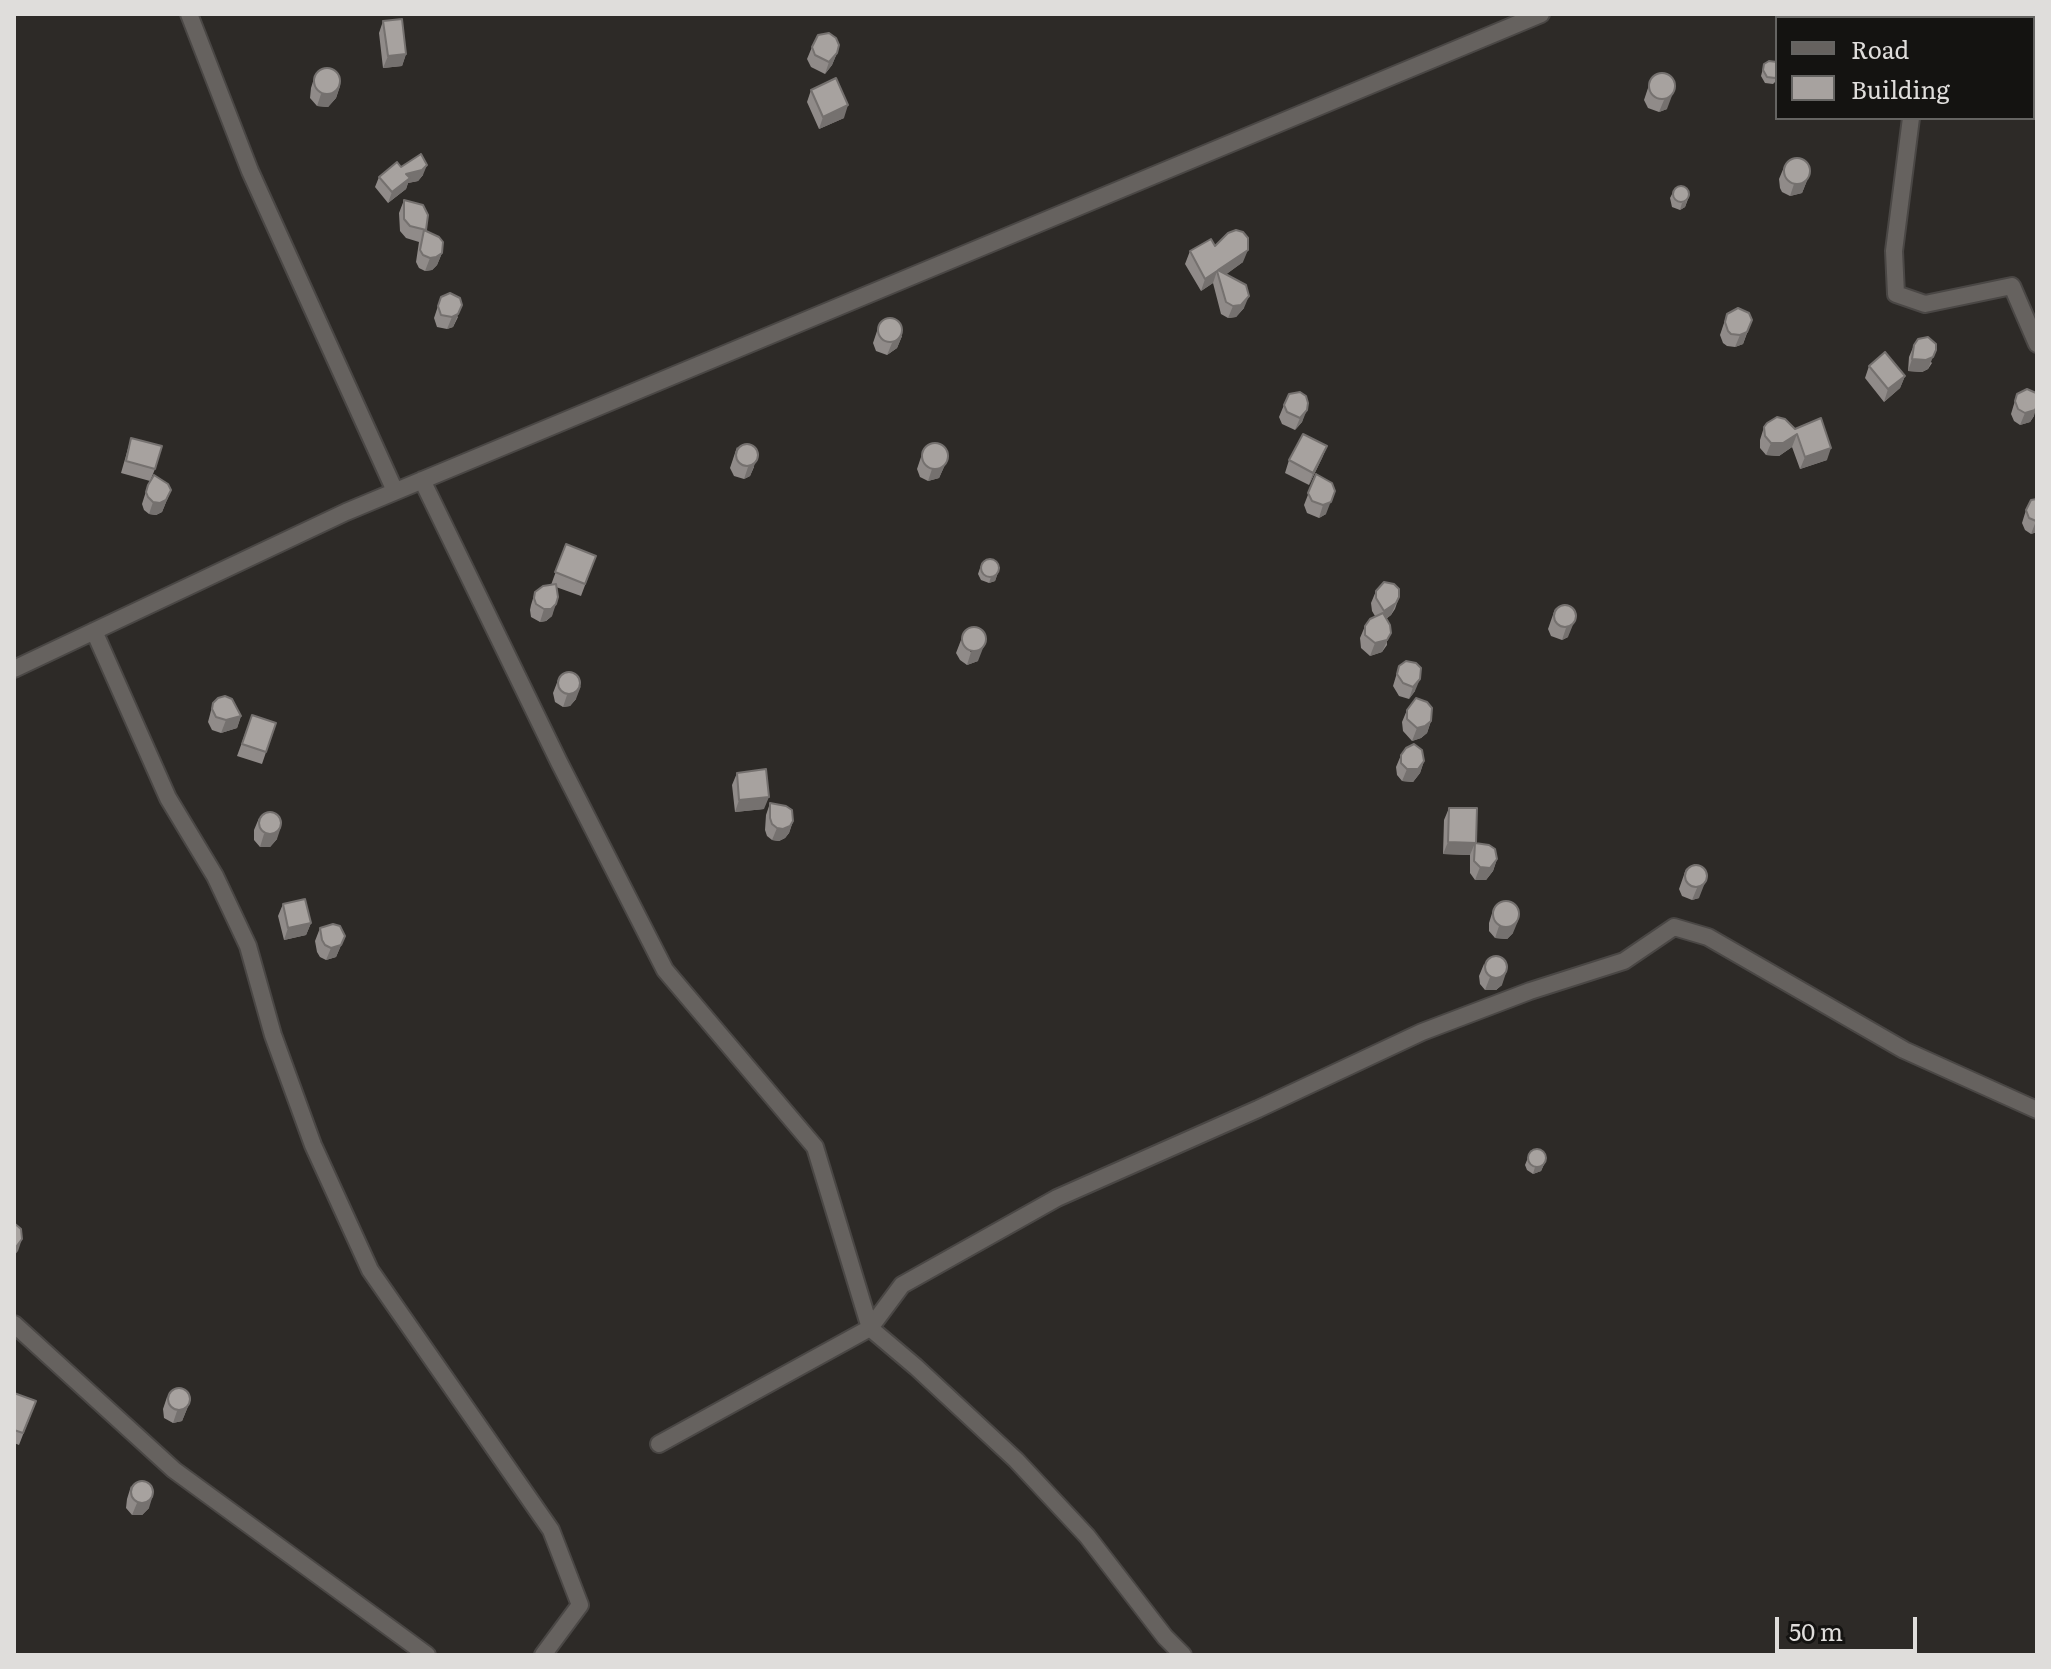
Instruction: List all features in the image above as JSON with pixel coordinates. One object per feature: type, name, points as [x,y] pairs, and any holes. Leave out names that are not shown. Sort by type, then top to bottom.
[{"type":"street","points":[[189,14],[250,171],[395,491]]},
{"type":"street","points":[[14,669],[346,512],[1541,14]]},
{"type":"street","points":[[1911,120],[1894,251],[1896,294],[1925,304],[2012,286],[2037,344]]},
{"type":"street","points":[[422,480],[552,748],[665,970],[815,1147],[870,1328],[1016,1460],[1087,1536],[1165,1637],[1183,1655]]},
{"type":"street","points":[[94,631],[168,798],[215,876],[248,946],[273,1035],[313,1145],[370,1270],[551,1530],[580,1605],[543,1655]]},
{"type":"street","points":[[659,1444],[870,1328],[902,1285],[1057,1198],[1422,1032],[1530,991],[1624,961],[1674,927],[1708,937],[1904,1050],[2037,1110]]},
{"type":"street","points":[[14,1324],[174,1470],[427,1655]]},
{"type":"building","points":[[402,19],[406,54],[388,56],[383,21]]},
{"type":"building","points":[[829,33],[839,45],[829,62],[815,55],[812,47],[818,35]]},
{"type":"building","points":[[1775,62],[1775,78],[1767,77],[1764,64]]},
{"type":"building","points":[[327,68],[336,72],[340,81],[336,90],[327,94],[318,90],[314,81],[318,72]]},
{"type":"building","points":[[1662,73],[1671,77],[1675,86],[1671,95],[1662,99],[1653,95],[1649,86],[1653,77]]},
{"type":"building","points":[[836,78],[848,105],[823,117],[811,90]]},
{"type":"building","points":[[421,154],[427,165],[422,170],[406,174],[410,178],[392,192],[379,177],[397,162],[401,167]]},
{"type":"building","points":[[1797,158],[1806,162],[1810,171],[1806,180],[1797,184],[1788,180],[1784,171],[1788,162]]},
{"type":"building","points":[[1678,186],[1684,186],[1689,194],[1687,200],[1678,202],[1673,197],[1673,191]]},
{"type":"building","points":[[404,200],[423,205],[428,215],[426,230],[410,226],[404,219]]},
{"type":"building","points":[[424,230],[443,242],[442,253],[436,257],[423,255],[420,250]]},
{"type":"building","points":[[1236,230],[1248,238],[1248,250],[1218,270],[1246,285],[1249,296],[1241,305],[1233,306],[1226,302],[1217,271],[1205,279],[1190,251],[1211,239],[1215,246],[1228,233]]},
{"type":"building","points":[[450,293],[460,298],[462,305],[458,314],[452,317],[441,315],[438,306],[441,297]]},
{"type":"building","points":[[1738,308],[1749,313],[1752,320],[1747,332],[1740,335],[1731,334],[1725,322],[1727,314]]},
{"type":"building","points":[[885,318],[895,318],[902,325],[902,335],[895,342],[885,342],[878,335],[878,325]]},
{"type":"building","points":[[1928,337],[1936,344],[1933,357],[1912,359],[1918,339]]},
{"type":"building","points":[[1885,352],[1905,376],[1888,389],[1869,366]]},
{"type":"building","points":[[2027,389],[2036,393],[2037,406],[2035,410],[2025,413],[2018,409],[2015,401],[2017,394]]},
{"type":"building","points":[[1300,392],[1306,396],[1308,403],[1307,410],[1300,418],[1287,412],[1284,405],[1289,394]]},
{"type":"building","points":[[1777,417],[1785,419],[1795,429],[1821,418],[1831,448],[1805,457],[1797,434],[1783,443],[1771,443],[1765,436],[1764,427]]},
{"type":"building","points":[[1303,434],[1327,446],[1313,473],[1289,460]]},
{"type":"building","points":[[131,438],[162,446],[155,469],[126,461]]},
{"type":"building","points":[[935,443],[944,447],[948,456],[944,465],[935,469],[926,465],[922,456],[926,447]]},
{"type":"building","points":[[743,444],[751,444],[758,455],[751,466],[743,466],[736,459],[736,451]]},
{"type":"building","points":[[1316,474],[1332,483],[1335,491],[1331,502],[1323,505],[1312,501],[1308,493]]},
{"type":"building","points":[[154,475],[168,484],[171,490],[166,500],[160,503],[153,502],[146,492]]},
{"type":"building","points":[[2037,499],[2036,521],[2029,518],[2026,510],[2031,500]]},
{"type":"building","points":[[566,544],[596,556],[585,584],[555,572]]},
{"type":"building","points":[[986,559],[994,559],[999,568],[997,575],[986,577],[981,572],[981,564]]},
{"type":"building","points":[[1384,582],[1394,584],[1399,589],[1399,597],[1384,611],[1376,598],[1376,591]]},
{"type":"building","points":[[556,584],[558,597],[551,609],[536,604],[535,592],[543,586]]},
{"type":"building","points":[[1561,605],[1569,605],[1576,616],[1569,627],[1561,627],[1554,620],[1554,612]]},
{"type":"building","points":[[1383,613],[1391,633],[1387,640],[1375,643],[1365,635],[1365,626],[1370,619]]},
{"type":"building","points":[[969,627],[979,627],[986,634],[986,644],[979,651],[969,651],[962,644],[962,634]]},
{"type":"building","points":[[1406,661],[1416,663],[1421,668],[1420,679],[1413,687],[1403,683],[1397,674],[1399,666]]},
{"type":"building","points":[[565,672],[573,672],[580,683],[573,694],[565,694],[558,687],[558,679]]},
{"type":"building","points":[[225,696],[232,699],[241,716],[226,720],[216,717],[213,703]]},
{"type":"building","points":[[1416,698],[1427,702],[1432,708],[1431,721],[1417,728],[1407,719],[1407,710]]},
{"type":"building","points":[[252,715],[276,723],[266,752],[242,744]]},
{"type":"building","points":[[1414,744],[1422,750],[1424,761],[1418,769],[1407,769],[1401,763],[1401,755]]},
{"type":"building","points":[[766,769],[769,797],[739,800],[737,773]]},
{"type":"building","points":[[770,803],[792,810],[790,826],[783,829],[772,824]]},
{"type":"building","points":[[1449,808],[1477,808],[1476,843],[1448,842]]},
{"type":"building","points":[[266,812],[274,812],[281,823],[274,834],[266,834],[259,827],[259,819]]},
{"type":"building","points":[[1475,843],[1495,849],[1497,859],[1490,868],[1480,867],[1474,861]]},
{"type":"building","points":[[1692,865],[1700,865],[1707,876],[1700,887],[1692,887],[1685,880],[1685,872]]},
{"type":"building","points":[[305,899],[311,923],[288,928],[283,904]]},
{"type":"building","points":[[1506,901],[1515,905],[1519,914],[1515,923],[1506,927],[1497,923],[1493,914],[1497,905]]},
{"type":"building","points":[[333,924],[340,926],[345,936],[341,945],[331,948],[322,940],[320,928]]},
{"type":"building","points":[[1492,956],[1500,956],[1507,967],[1500,978],[1492,978],[1485,971],[1485,963]]},
{"type":"building","points":[[1537,1149],[1546,1158],[1537,1167],[1528,1158]]},
{"type":"building","points":[[14,1223],[21,1229],[22,1239],[16,1247],[14,1247]]},
{"type":"building","points":[[175,1388],[183,1388],[190,1399],[183,1410],[175,1410],[168,1403],[168,1395]]},
{"type":"building","points":[[14,1393],[36,1401],[23,1433],[14,1430]]},
{"type":"building","points":[[138,1481],[146,1481],[153,1492],[146,1503],[138,1503],[131,1496],[131,1488]]}]
